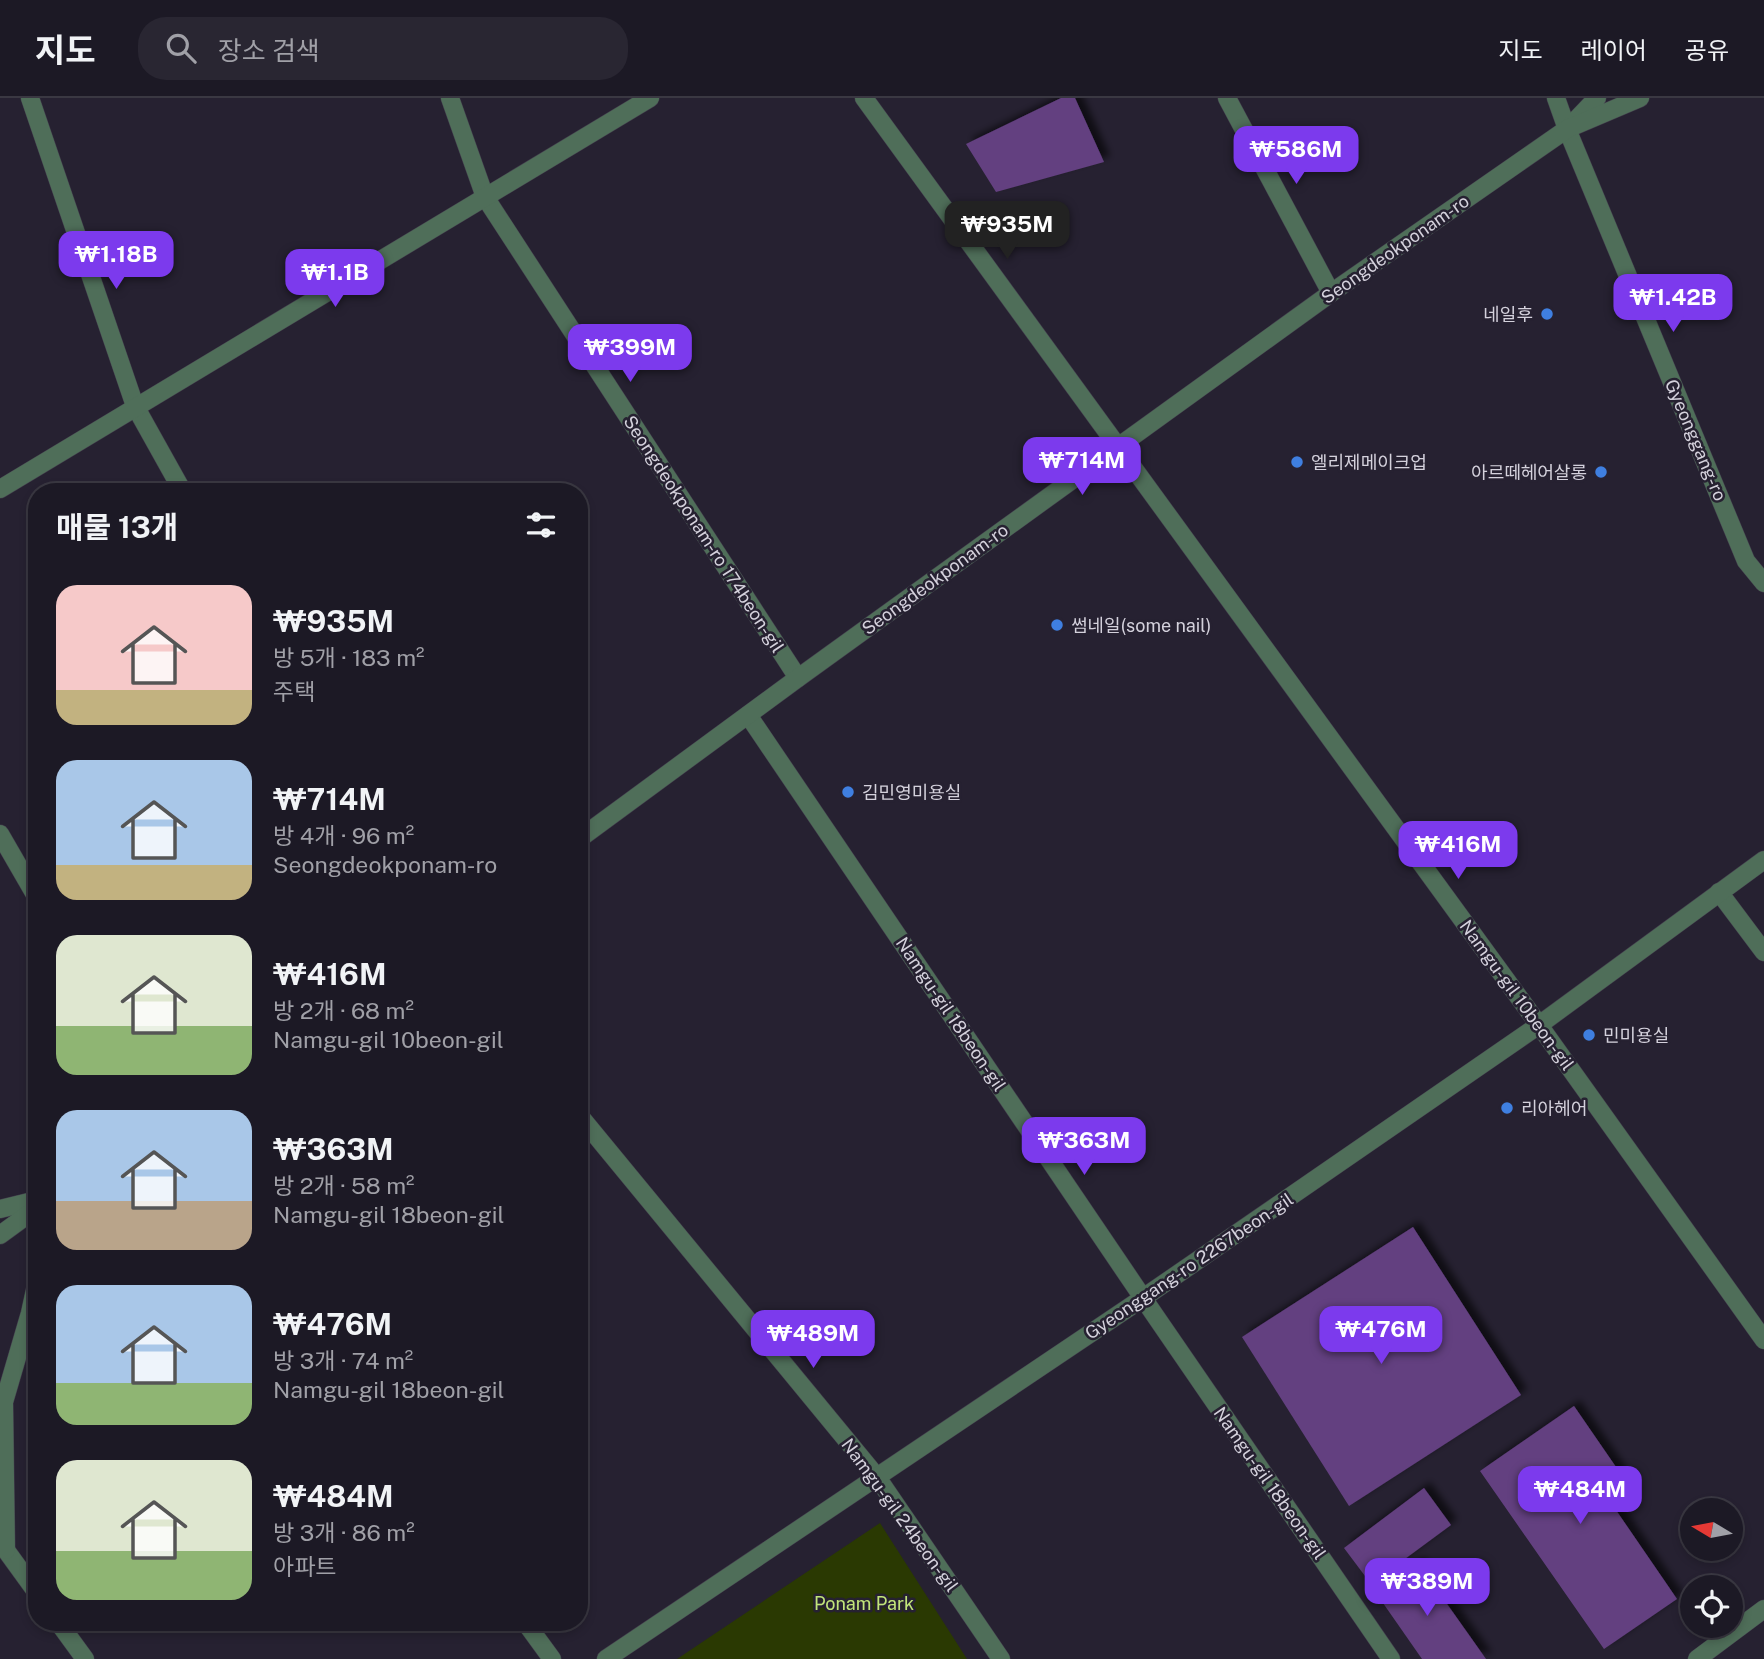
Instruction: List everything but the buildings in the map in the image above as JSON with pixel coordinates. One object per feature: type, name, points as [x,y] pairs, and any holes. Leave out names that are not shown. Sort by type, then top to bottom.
[{"type":"street","points":[[30,98],[135,406],[178,483]]},
{"type":"street","name":"Seongdeokponam-ro 174beon-gil","points":[[450,98],[485,197],[797,677]]},
{"type":"street","points":[[0,489],[650,98]]},
{"type":"street","name":"Namgu-gil 10beon-gil","points":[[864,98],[1539,1025],[1764,1340]]},
{"type":"street","points":[[1227,98],[1331,293]]},
{"type":"street","name":"Gyeonggang-ro","points":[[1556,98],[1746,561],[1764,583]]},
{"type":"street","name":"Seongdeokponam-ro","points":[[588,832],[797,677],[1331,293],[1567,129],[1597,98]]},
{"type":"street","name":"Seongdeokponam-ro","points":[[1567,129],[1640,98]]},
{"type":"street","name":"Namgu-gil 18beon-gil","points":[[748,715],[1391,1659]]},
{"type":"street","points":[[0,834],[28,882]]},
{"type":"street","name":"Gyeonggang-ro 2267beon-gil","points":[[606,1659],[1143,1298],[1539,1025],[1764,860]]},
{"type":"street","points":[[1719,892],[1764,952]]},
{"type":"street","name":"Namgu-gil 24beon-gil","points":[[588,1126],[877,1477],[1001,1659]]},
{"type":"street","points":[[0,1209],[28,1202]]},
{"type":"street","points":[[0,1235],[28,1215]]},
{"type":"street","points":[[28,1320],[5,1402],[2,1546],[28,1581]]},
{"type":"street","points":[[1697,1659],[1764,1609]]},
{"type":"street","points":[[65,1631],[85,1659]]},
{"type":"street","points":[[532,1631],[552,1659]]},
{"type":"green space","name":"Ponam Park","points":[[880,1523],[967,1659],[677,1659]]},
{"type":"place","name":"네일후","points":[[1547,314]]},
{"type":"place","name":"엘리제메이크업","points":[[1297,462]]},
{"type":"place","name":"아르떼헤어살롱","points":[[1601,472]]},
{"type":"place","name":"썸네일(some nail)","points":[[1057,625]]},
{"type":"place","name":"김민영미용실","points":[[848,792]]},
{"type":"place","name":"민미용실","points":[[1589,1035]]},
{"type":"place","name":"리아헤어","points":[[1507,1108]]}]
